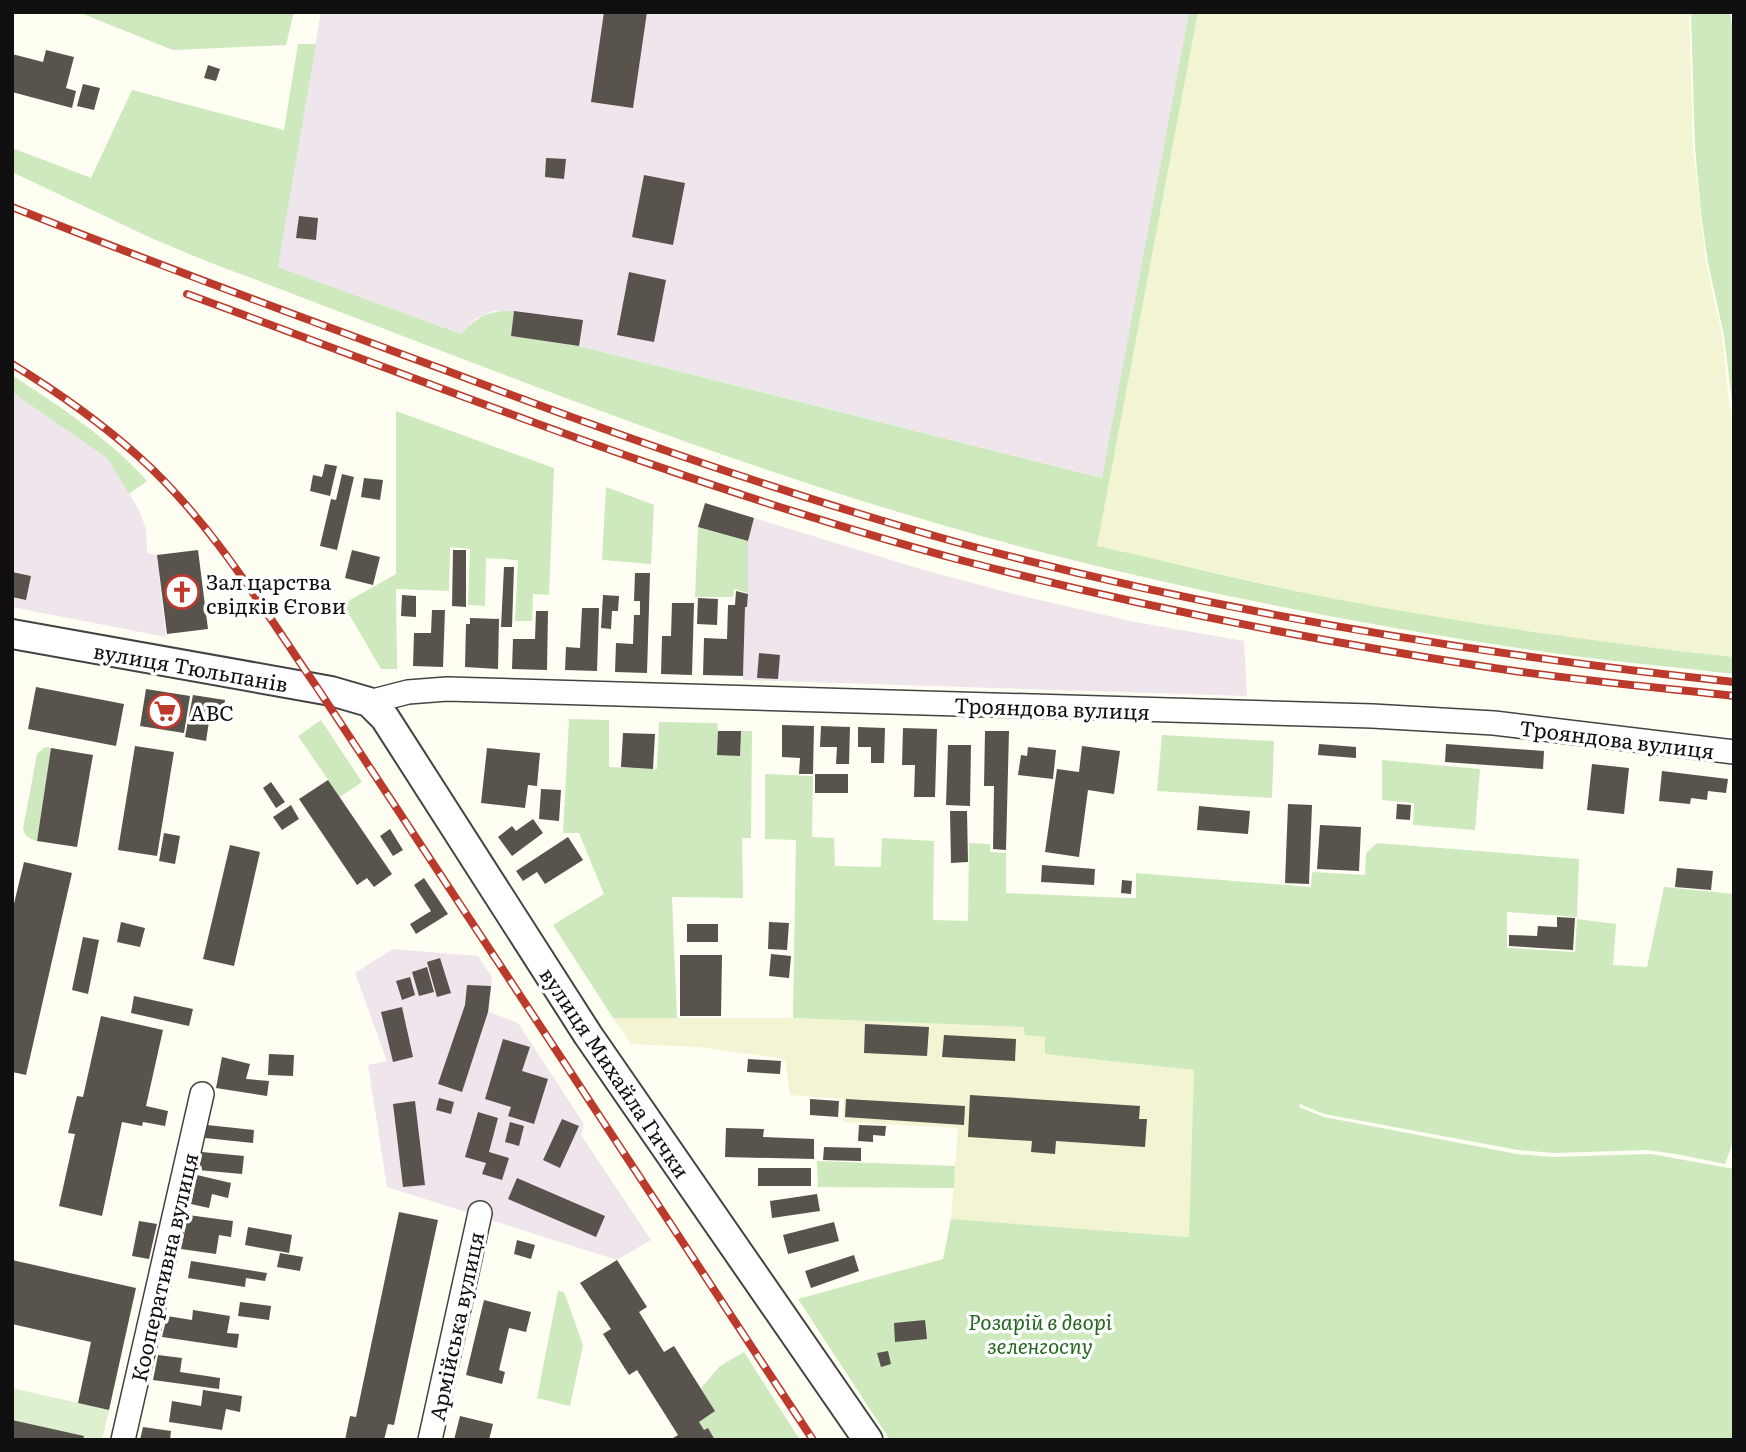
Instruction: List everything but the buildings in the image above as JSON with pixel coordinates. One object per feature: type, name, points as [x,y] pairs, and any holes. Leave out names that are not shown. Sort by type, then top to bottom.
[{"type":"street","name":"вулиця Тюльпанів","points":[[12,634],[331,691],[369,702]]},
{"type":"street","name":"Трояндова вулиця","points":[[369,702],[408,692],[447,690],[1372,716],[1494,723],[1734,752]]},
{"type":"street","name":"вулиця Михайла Гички","points":[[369,702],[385,718],[588,1035],[867,1440]]},
{"type":"street","name":"Кооперативна вулиця","points":[[123,1440],[202,1094]]},
{"type":"street","name":"Армійська вулиця","points":[[430,1440],[480,1213]]},
{"type":"shaded area","points":[[321,12],[1189,12],[1103,478],[580,346],[511,336],[514,312],[494,311],[477,318],[461,334],[278,267]]},
{"type":"shaded area","points":[[12,392],[106,456],[139,510],[146,529],[147,553],[157,555],[166,637],[12,607]]},
{"type":"shaded area","points":[[754,518],[924,570],[1010,593],[1135,622],[1244,641],[1247,696],[743,680],[748,541]]},
{"type":"shaded area","points":[[393,949],[478,956],[492,977],[489,1012],[518,1023],[584,1124],[581,1135],[651,1240],[617,1260],[387,1187],[368,1065],[387,1061],[355,973]]},
{"type":"green space","points":[[78,12],[294,12],[286,45],[173,50]]},
{"type":"green space","points":[[1189,12],[1198,12],[1097,546],[1272,586],[1380,607],[1582,639],[1734,657],[1734,674],[1559,654],[1341,618],[1196,589],[981,536],[785,476],[494,371],[206,261],[12,172],[12,148],[91,178],[132,90],[284,130],[298,44],[316,44],[278,267],[461,334],[484,315],[514,311],[511,336],[579,346],[1102,478]]},
{"type":"green space","points":[[1198,12],[1689,12],[1693,148],[1706,263],[1722,335],[1734,425],[1734,657],[1594,641],[1423,615],[1327,598],[1097,546]]},
{"type":"green space","points":[[1691,12],[1730,12],[1734,39],[1734,418],[1724,335],[1708,263],[1701,213],[1695,148]]},
{"type":"green space","points":[[12,375],[100,437],[147,481],[129,494],[107,458],[12,392]]},
{"type":"green space","points":[[396,411],[554,468],[549,595],[533,594],[532,621],[515,621],[518,560],[486,558],[485,606],[468,605],[470,549],[450,547],[449,591],[396,589],[397,669],[381,669],[343,604],[396,574]]},
{"type":"green space","points":[[606,487],[654,505],[651,564],[602,560]]},
{"type":"green space","points":[[698,527],[748,541],[748,593],[734,589],[733,597],[695,597]]},
{"type":"green space","points":[[569,719],[609,720],[609,767],[657,769],[659,722],[717,723],[718,731],[752,731],[751,838],[742,838],[743,898],[672,897],[677,1018],[613,1018],[553,925],[604,894],[579,833],[563,833]]},
{"type":"green space","points":[[321,720],[362,782],[340,797],[298,736]]},
{"type":"green space","points":[[1162,735],[1274,741],[1272,798],[1157,791]]},
{"type":"green space","points":[[45,747],[51,748],[37,841],[28,837],[23,829],[37,754]]},
{"type":"green space","points":[[1382,760],[1480,769],[1475,830],[1413,825],[1414,803],[1382,800]]},
{"type":"green space","name":"Розарій в дворі зеленгоспу","points":[[765,774],[813,776],[812,837],[834,838],[835,866],[881,867],[882,838],[934,841],[933,920],[968,921],[969,843],[990,844],[990,852],[1006,853],[1006,893],[1127,898],[1136,898],[1136,873],[1311,887],[1312,872],[1365,875],[1366,853],[1377,843],[1579,859],[1577,917],[1507,912],[1507,948],[1575,952],[1577,919],[1616,924],[1613,965],[1647,967],[1664,887],[1734,894],[1734,1139],[1725,1164],[1647,1150],[1555,1153],[1518,1150],[1324,1114],[1300,1104],[1299,1107],[1324,1117],[1517,1154],[1551,1157],[1651,1154],[1734,1169],[1734,1440],[890,1440],[798,1299],[943,1259],[951,1219],[1189,1237],[1194,1070],[1045,1054],[1045,1037],[1025,1035],[1024,1027],[793,1018],[796,840],[765,839]]},
{"type":"green space","points":[[613,1018],[793,1018],[1025,1027],[1025,1035],[1045,1037],[1046,1054],[1194,1070],[1190,1237],[951,1219],[958,1128],[843,1122],[844,1099],[790,1095],[785,1059],[698,1047],[631,1044]]},
{"type":"green space","points":[[817,1161],[955,1166],[954,1188],[818,1187]]},
{"type":"green space","points":[[558,1291],[564,1292],[583,1345],[570,1406],[537,1398]]},
{"type":"green space","points":[[744,1352],[800,1440],[715,1440],[708,1428],[704,1430],[699,1422],[715,1411],[701,1388],[720,1366]]},
{"type":"green space","points":[[12,1388],[109,1410],[102,1440],[12,1440]]},
{"type":"railway","points":[[12,207],[227,290],[636,440],[831,505],[963,544],[1153,590],[1346,628],[1539,658],[1734,682]]},
{"type":"railway","points":[[187,294],[669,471],[865,533],[964,561],[1161,608],[1361,646],[1524,672],[1734,696]]},
{"type":"railway","points":[[12,364],[77,407],[138,456],[213,537],[318,689],[813,1440]]},
{"type":"place","name":"Зал царства свідків Єгови","points":[[182,592]]},
{"type":"place","name":"ABC","points":[[165,711]]}]
